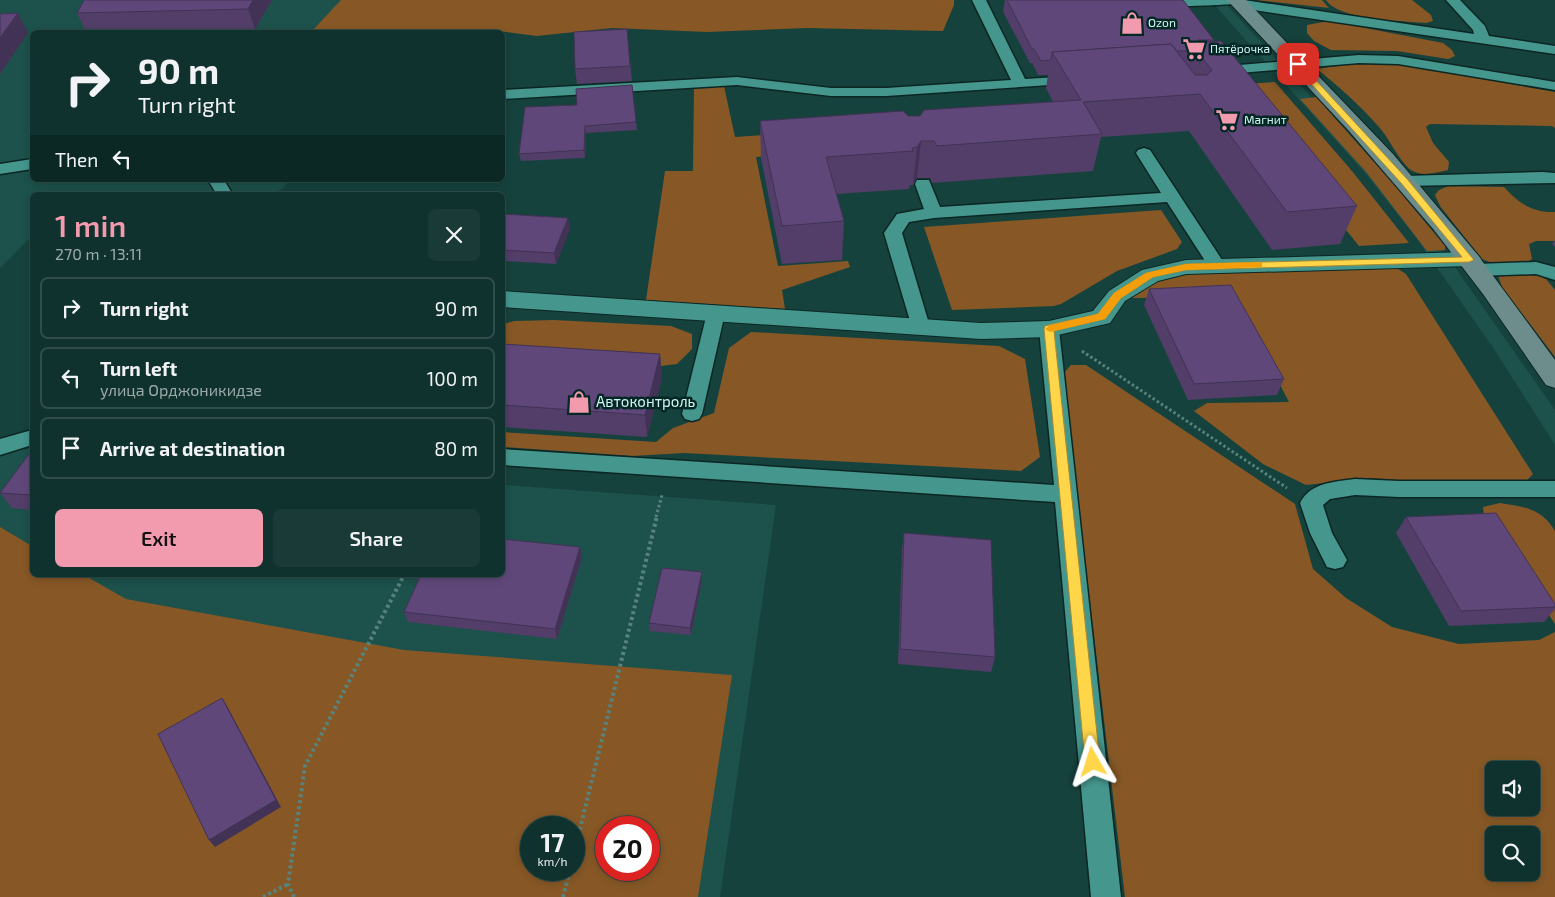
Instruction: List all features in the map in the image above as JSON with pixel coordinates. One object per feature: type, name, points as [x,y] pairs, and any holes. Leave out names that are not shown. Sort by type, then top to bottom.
[{"type":"main road","points":[[1238,2],[1298,64],[1404,181],[1473,265],[1555,379]]},
{"type":"street","points":[[505,299],[981,331],[1049,329],[1101,317],[1117,296],[1150,275],[1186,267],[1473,265]]},
{"type":"lane","points":[[979,0],[1020,83]]},
{"type":"lane","points":[[1144,0],[1238,2],[1555,50]]},
{"type":"lane","points":[[1453,0],[1480,29],[1482,38]]},
{"type":"lane","points":[[1203,71],[1358,59],[1398,60],[1555,86]]},
{"type":"lane","points":[[505,95],[737,82],[832,92],[890,92],[1088,79]]},
{"type":"lane","points":[[890,92],[896,110]]},
{"type":"lane","points":[[1144,153],[1217,266]]},
{"type":"lane","points":[[0,169],[30,164]]},
{"type":"lane","points":[[1404,181],[1555,178]]},
{"type":"lane","points":[[923,184],[934,213]]},
{"type":"lane","points":[[920,327],[893,233],[903,218],[915,214],[1173,197]]},
{"type":"lane","points":[[1473,265],[1536,268],[1545,269],[1555,274]]},
{"type":"lane","points":[[692,414],[716,313]]},
{"type":"lane","points":[[1049,329],[1106,897]]},
{"type":"lane","points":[[0,447],[30,439]]},
{"type":"lane","points":[[505,457],[1066,494]]},
{"type":"lane","points":[[1335,560],[1321,533],[1310,503],[1324,492],[1355,487],[1399,489],[1555,488]]},
{"type":"path","points":[[1049,329],[1310,503]]},
{"type":"path","points":[[583,816],[669,468]]},
{"type":"path","points":[[294,897],[288,884],[305,766],[403,577]]},
{"type":"path","points":[[563,897],[567,881]]},
{"type":"path","points":[[263,897],[288,884]]},
{"type":"shaded area","points":[[0,0],[496,0],[470,30],[30,30],[30,182],[288,182],[282,189],[275,192],[30,192],[30,238],[0,268]]},
{"type":"shaded area","points":[[341,0],[954,0],[954,5],[943,31],[807,28],[707,32],[612,28],[537,36],[505,32],[505,30],[313,30]]},
{"type":"shaded area","points":[[1210,0],[1222,0],[1283,66],[1388,183],[1450,260],[1555,410],[1555,445],[1494,349],[1414,235],[1365,173]]},
{"type":"shaded area","points":[[1255,0],[1322,0],[1329,8]]},
{"type":"shaded area","points":[[1326,0],[1412,0],[1431,15],[1433,21],[1426,23],[1357,16],[1333,7]]},
{"type":"shaded area","points":[[1329,21],[1443,43],[1452,50],[1455,56],[1448,59],[1397,51],[1331,50],[1314,41],[1307,33],[1307,25]]},
{"type":"shaded area","points":[[1350,64],[1404,65],[1555,92],[1555,128],[1552,126],[1430,124],[1426,127],[1433,143],[1449,162],[1448,170],[1429,174],[1415,172],[1402,161],[1372,119],[1349,96],[1317,69]]},
{"type":"shaded area","points":[[1275,82],[1352,171],[1409,243],[1359,246],[1229,85]]},
{"type":"shaded area","points":[[724,86],[735,137],[881,127],[897,146],[756,157],[778,266],[848,261],[850,267],[782,290],[785,309],[646,300],[665,171],[693,171],[694,87]]},
{"type":"shaded area","points":[[1316,97],[1390,180],[1445,246],[1445,250],[1427,251],[1367,173],[1300,99]]},
{"type":"shaded area","points":[[1448,186],[1504,187],[1526,206],[1540,211],[1555,212],[1555,241],[1536,241],[1529,244],[1532,259],[1520,264],[1501,264],[1482,259],[1440,206],[1435,195],[1439,190]]},
{"type":"shaded area","points":[[1161,210],[1182,242],[1177,249],[1117,271],[1061,304],[1054,306],[952,310],[924,227]]},
{"type":"shaded area","points":[[1395,267],[1406,274],[1533,474],[1526,481],[1423,482],[1371,478],[1306,485],[1263,464],[1194,411],[1207,403],[1289,402],[1234,297],[1132,298],[1154,283],[1191,271]]},
{"type":"shaded area","points":[[1516,273],[1535,274],[1546,279],[1555,290],[1555,357],[1502,287],[1498,275]]},
{"type":"shaded area","points":[[554,320],[671,326],[692,334],[692,349],[677,364],[653,367],[505,352],[505,323],[514,321]]},
{"type":"shaded area","points":[[751,332],[999,346],[1025,359],[1040,457],[1021,471],[684,453],[632,456],[505,447],[505,432],[656,442],[673,428],[714,413],[729,348]]},
{"type":"shaded area","points":[[1071,365],[1086,365],[1295,504],[1313,569],[1346,598],[1392,627],[1459,644],[1539,640],[1555,632],[1555,897],[1125,897],[1063,374]]},
{"type":"shaded area","points":[[0,447],[30,449],[30,577],[505,577],[505,485],[776,505],[720,897],[0,897]]},
{"type":"shaded area","points":[[1500,503],[1525,508],[1538,513],[1550,523],[1555,531],[1555,624],[1484,517],[1483,507]]},
{"type":"shaded area","points":[[0,527],[30,545],[30,577],[88,577],[126,599],[404,650],[732,675],[698,897],[0,897]]},
{"type":"building","points":[[84,0],[253,0],[248,9],[77,13]]},
{"type":"building","points":[[1007,0],[1183,0],[1214,40],[1198,40],[1199,42],[1190,43],[1188,51],[1177,51],[1171,44],[1052,52],[1051,60],[1041,61],[1034,49],[1032,49]]},
{"type":"building","points":[[18,13],[0,38],[0,14]]},
{"type":"building","points":[[627,29],[630,66],[575,69],[574,32]]},
{"type":"building","points":[[1221,41],[1357,206],[1287,212],[1200,94],[1083,102],[1102,134],[937,146],[934,141],[921,141],[917,147],[912,148],[913,151],[826,157],[844,221],[782,226],[760,121],[903,111],[908,116],[920,116],[924,110],[1081,100],[1052,52],[1171,44],[1195,75],[1207,75],[1212,70],[1190,43]]},
{"type":"building","points":[[632,85],[636,122],[585,126],[584,150],[519,154],[525,107],[577,105],[576,89]]},
{"type":"building","points":[[505,214],[568,218],[554,253],[505,250]]},
{"type":"building","points":[[1231,285],[1284,379],[1194,384],[1149,289]]},
{"type":"building","name":"Автоконтроль","points":[[505,344],[660,354],[645,415],[505,405]]},
{"type":"building","points":[[30,453],[30,495],[0,493]]},
{"type":"building","points":[[1496,513],[1555,604],[1555,607],[1461,611],[1406,517]]},
{"type":"building","points":[[904,533],[991,540],[995,657],[900,649]]},
{"type":"building","points":[[505,539],[580,547],[555,629],[404,612],[420,577],[505,577]]},
{"type":"building","points":[[662,568],[702,572],[690,628],[649,623]]},
{"type":"building","points":[[222,698],[276,800],[209,840],[158,734]]},
{"type":"slow traffic","points":[[1050,329],[1101,317],[1117,296],[1150,275],[1186,267],[1259,265]]},
{"type":"place","name":"Ozon","points":[[1132,23]]},
{"type":"place","name":"Пятёрочка","points":[[1194,49]]},
{"type":"place","name":"Магнит","points":[[1227,120]]},
{"type":"place","name":"Автоконтроль","points":[[579,402]]},
{"type":"route","points":[[1093,762],[1049,329],[1101,317],[1117,296],[1150,275],[1186,267],[1469,260],[1404,181],[1298,64]]}]
